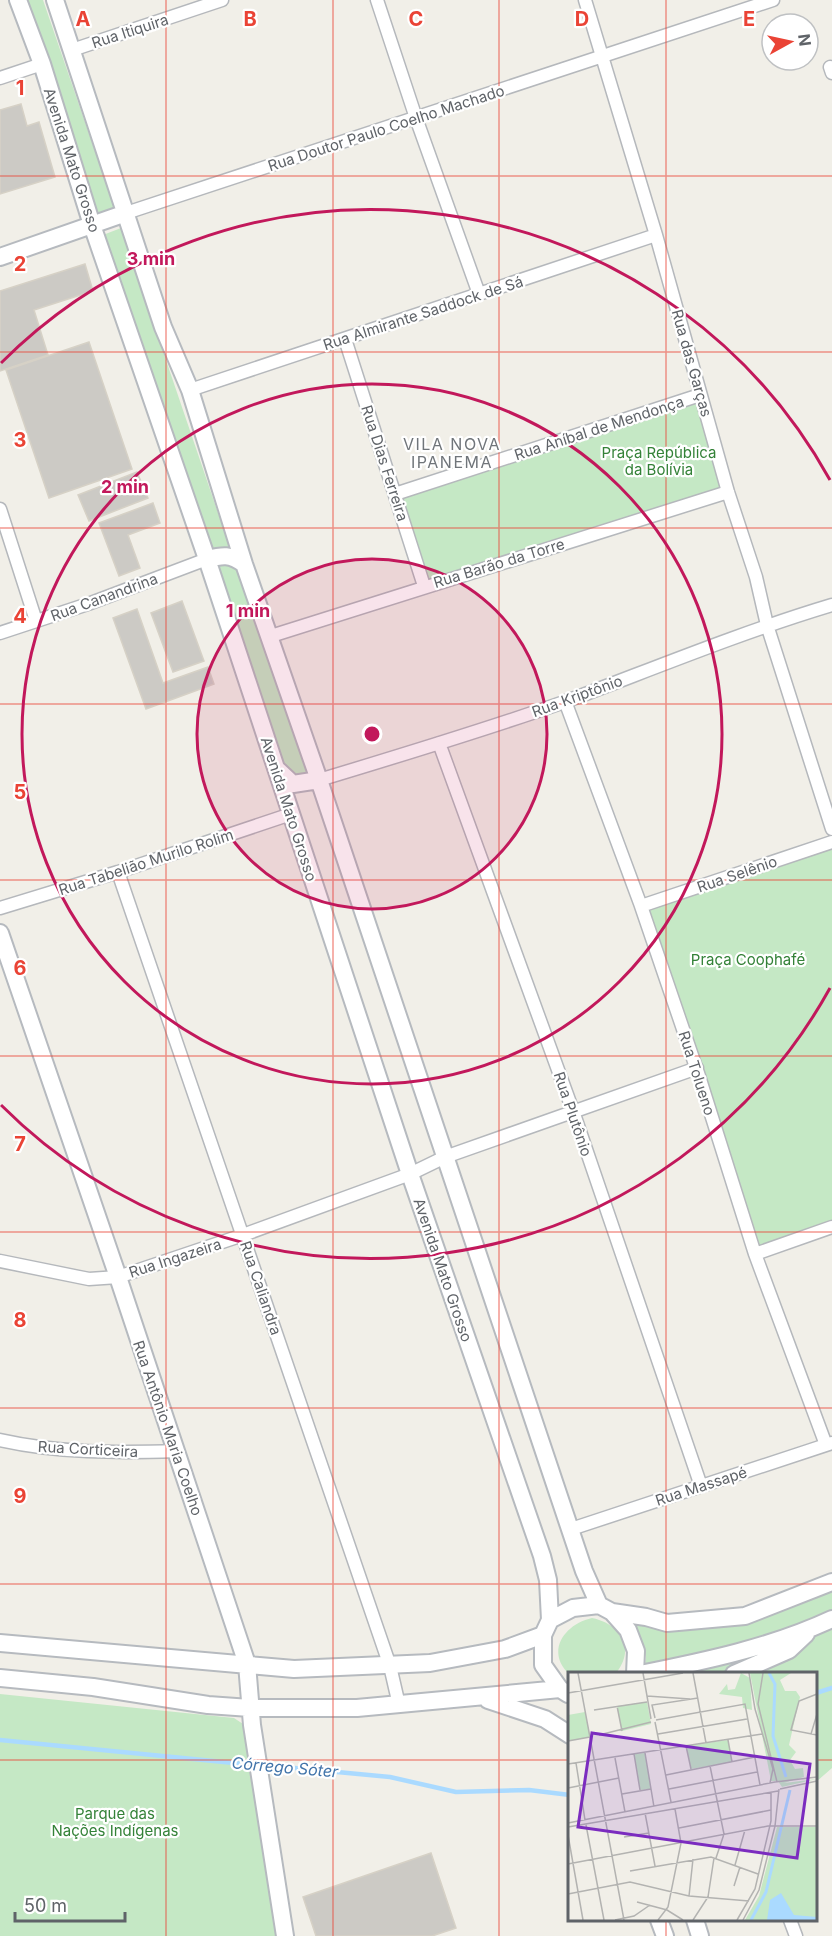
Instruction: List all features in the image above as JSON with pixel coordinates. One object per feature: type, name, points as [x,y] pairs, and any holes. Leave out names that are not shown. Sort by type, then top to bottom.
[{"type":"main road","name":"Avenida Mato Grosso","points":[[18,0],[42,64],[92,225],[207,560],[410,1174],[542,1556],[548,1580],[543,1665],[565,1692]]},
{"type":"main road","points":[[55,0],[163,327],[190,390],[244,564],[271,636],[584,1571],[606,1609],[628,1630],[636,1651],[635,1672]]},
{"type":"main road","name":"Rua Doutor Paulo Coelho Machado","points":[[0,257],[126,213]]},
{"type":"main road","points":[[207,560],[230,555],[244,564]]},
{"type":"main road","points":[[275,768],[293,784],[319,780]]},
{"type":"main road","name":"Rua Antônio Maria Coelho","points":[[0,933],[118,1276],[247,1664],[255,1744],[285,1936]]},
{"type":"main road","points":[[0,1643],[294,1668],[430,1664],[505,1649],[547,1627],[573,1608],[606,1609],[667,1623],[745,1616],[832,1582]]},
{"type":"main road","points":[[649,1672],[781,1639],[832,1619]]},
{"type":"main road","points":[[739,1672],[789,1650],[812,1628]]},
{"type":"main road","points":[[0,1678],[93,1687],[208,1705],[250,1708],[357,1708],[565,1692]]},
{"type":"main road","points":[[479,1697],[510,1705],[545,1719],[568,1734]]},
{"type":"main road","points":[[659,1921],[665,1936]]},
{"type":"main road","points":[[695,1921],[700,1936]]},
{"type":"street","name":"Rua Itiquira","points":[[72,50],[222,0]]},
{"type":"street","points":[[377,0],[416,118],[479,294]]},
{"type":"street","name":"Rua das Garças","points":[[585,0],[656,235],[728,492],[756,577],[767,625],[832,829]]},
{"type":"street","name":"Rua Doutor Paulo Coelho Machado","points":[[126,213],[773,0]]},
{"type":"street","points":[[0,78],[42,64]]},
{"type":"street","name":"Rua Almirante Saddock de Sá","points":[[190,390],[656,235]]},
{"type":"street","name":"Rua Dias Ferreira","points":[[345,339],[424,586]]},
{"type":"street","name":"Rua Aníbal de Mendonça","points":[[395,494],[700,395]]},
{"type":"street","name":"Rua Barão da Torre","points":[[271,636],[728,492]]},
{"type":"street","points":[[0,509],[36,621]]},
{"type":"street","name":"Rua Canandrina","points":[[0,633],[207,560]]},
{"type":"street","name":"Rua Kriptônio","points":[[319,780],[565,701],[767,625],[832,605]]},
{"type":"street","name":"Rua Tolueno","points":[[565,701],[641,906],[697,1068],[755,1254],[829,1444]]},
{"type":"street","name":"Rua Plutônio","points":[[439,743],[573,1111],[701,1486]]},
{"type":"street","name":"Rua Tabelião Murilo Rolim","points":[[0,908],[118,872],[291,814]]},
{"type":"street","name":"Rua Selênio","points":[[641,906],[832,842]]},
{"type":"street","name":"Rua Caliandra","points":[[118,872],[390,1666],[399,1705]]},
{"type":"street","name":"Rua Ingazeira","points":[[0,1261],[89,1279],[118,1276],[243,1235],[410,1174],[445,1157],[697,1068]]},
{"type":"street","points":[[755,1254],[832,1227]]},
{"type":"street","name":"Rua Corticeira","points":[[0,1440],[27,1446],[104,1453],[176,1451]]},
{"type":"street","name":"Rua Massapé","points":[[571,1529],[829,1444]]},
{"type":"street","points":[[790,1921],[796,1936]]},
{"type":"green space","points":[[25,0],[43,0],[120,224],[101,231]]},
{"type":"green space","points":[[121,228],[311,786],[289,793],[103,235]]},
{"type":"green space","name":"Praça República da Bolívia","points":[[700,395],[728,492],[424,586],[395,494]]},
{"type":"green space","name":"Praça Coophafé","points":[[832,842],[832,1227],[755,1254],[641,906]]},
{"type":"green space","points":[[832,1589],[832,1768],[817,1781],[817,1672],[644,1672],[646,1657],[633,1620],[746,1623]]},
{"type":"green space","points":[[592,1618],[618,1631],[625,1646],[625,1655],[617,1672],[568,1673],[562,1665],[559,1656],[561,1640],[567,1632],[582,1621]]},
{"type":"green space","name":"Parque das Nações Indígenas","points":[[0,1694],[234,1718],[246,1726],[278,1936],[0,1936]]},
{"type":"building","points":[[21,104],[27,126],[39,122],[55,177],[0,194],[0,110]]},
{"type":"building","points":[[85,264],[93,291],[34,310],[48,355],[0,371],[0,291]]},
{"type":"building","points":[[89,342],[132,469],[49,498],[6,370]]},
{"type":"building","points":[[137,472],[148,498],[89,521],[78,495]]},
{"type":"building","points":[[153,503],[160,523],[128,535],[140,568],[119,576],[99,523]]},
{"type":"building","points":[[182,601],[204,661],[173,672],[151,613]]},
{"type":"building","points":[[137,609],[163,683],[208,667],[214,684],[146,709],[113,618]]},
{"type":"building","points":[[431,1853],[456,1928],[432,1936],[316,1936],[303,1897]]},
{"type":"waterway","name":"Córrego Sóter","points":[[817,1693],[832,1688]]},
{"type":"waterway","name":"Córrego Sóter","points":[[0,1740],[254,1765]]},
{"type":"waterway","name":"Córrego Sóter","points":[[263,1765],[390,1777],[456,1792],[529,1790],[568,1795]]},
{"type":"district","name":"VILA NOVA IPANEMA","points":[[452,453]]}]
